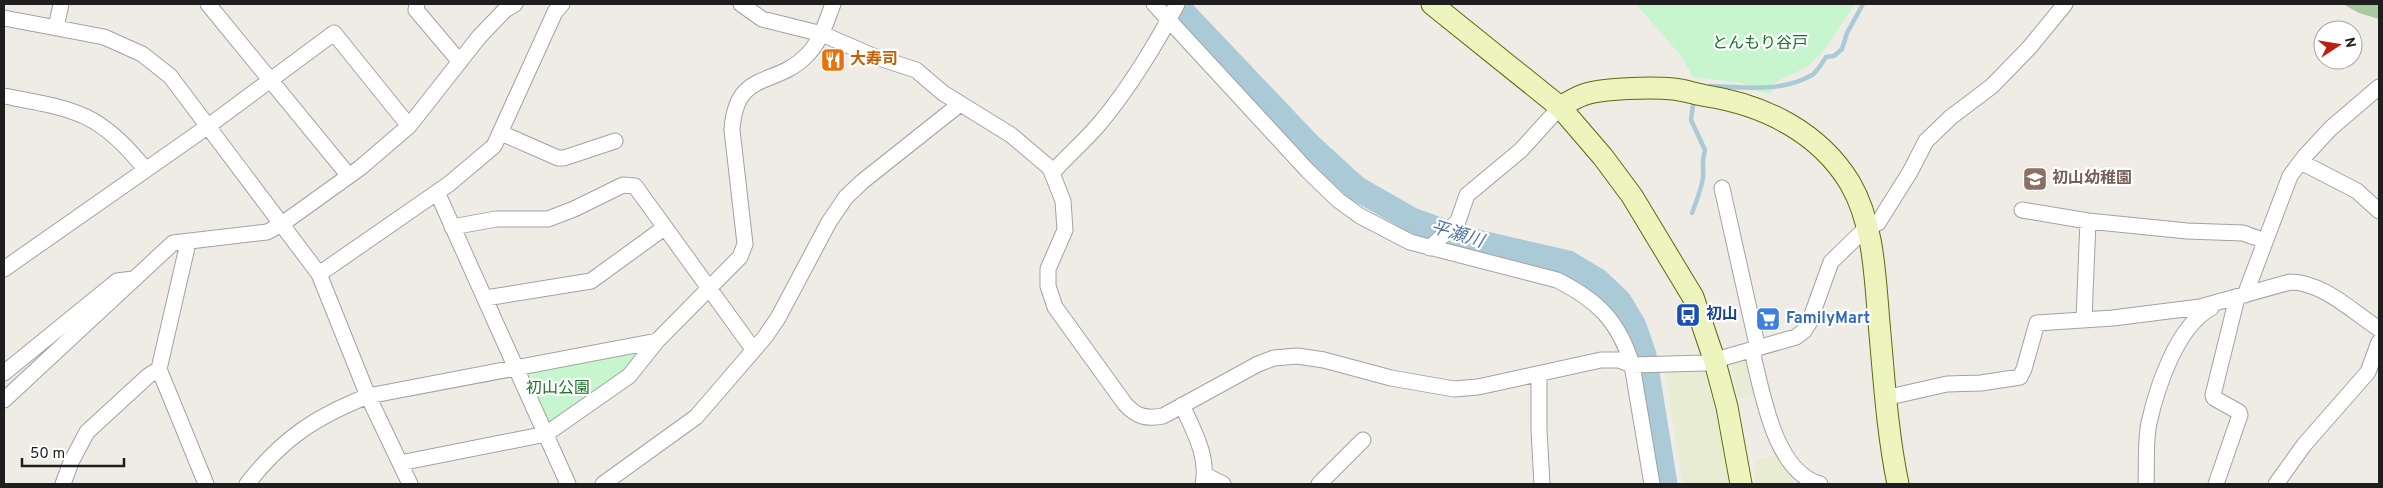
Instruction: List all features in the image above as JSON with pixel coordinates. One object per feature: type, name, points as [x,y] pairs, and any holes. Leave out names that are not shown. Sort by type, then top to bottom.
[{"type":"street","points":[[56,28],[61,4]]},
{"type":"street","points":[[208,4],[349,176]]},
{"type":"street","points":[[417,4],[416,10],[460,62]]},
{"type":"street","points":[[4,400],[173,243],[188,243],[267,232],[282,224],[349,176],[409,126],[479,37],[505,10],[515,4]]},
{"type":"street","points":[[319,274],[437,192],[494,146],[555,12],[562,4]]},
{"type":"street","points":[[741,4],[762,19],[822,34],[873,56],[916,70],[943,93],[1011,135],[1053,172],[1062,201],[1066,230],[1048,269],[1048,286],[1055,307],[1077,335],[1117,395],[1136,416],[1151,418],[1163,416],[1258,364],[1274,358],[1297,356],[1324,360],[1391,378],[1454,389],[1478,387],[1539,375],[1601,360],[1619,360],[1632,365],[1715,362],[1796,337],[1804,331],[1831,262],[1867,228],[1878,223],[1910,172],[1926,141],[1951,117],[1992,86],[2029,48],[2065,4]]},
{"type":"street","points":[[400,463],[546,434],[629,376],[656,341],[740,257],[745,244],[732,130],[733,114],[740,96],[760,80],[788,69],[807,56],[822,34],[833,4]]},
{"type":"street","points":[[1154,4],[1173,13],[1308,171],[1338,200],[1382,229],[1430,248],[1557,280],[1577,290],[1602,309],[1626,347],[1632,365],[1652,484]]},
{"type":"street","points":[[1432,4],[1560,107],[1603,157],[1632,196],[1693,297],[1715,362],[1727,407],[1741,484]]},
{"type":"street","points":[[1053,172],[1100,123],[1119,98],[1173,13]]},
{"type":"street","points":[[4,18],[104,37],[142,54],[170,76],[319,274],[368,396],[410,484]]},
{"type":"street","points":[[4,269],[207,127],[334,33],[409,126]]},
{"type":"street","points":[[2216,484],[2240,415],[2239,412],[2214,398],[2213,395],[2241,296],[2290,176],[2331,128],[2379,87]]},
{"type":"street","points":[[1430,248],[1458,222],[1467,195],[1521,150],[1560,107],[1584,95],[1600,91],[1672,89],[1730,99],[1761,109],[1812,139],[1835,162],[1851,184],[1867,228],[1875,279],[1885,398],[1898,484]]},
{"type":"street","points":[[4,96],[68,109],[86,116],[109,130],[127,147],[145,169]]},
{"type":"street","points":[[603,484],[696,416],[765,337],[778,318],[829,222],[846,196],[960,104]]},
{"type":"street","points":[[501,133],[558,158],[564,158],[615,141]]},
{"type":"street","points":[[2301,162],[2356,192],[2379,211]]},
{"type":"street","points":[[452,227],[496,219],[548,219],[623,185],[635,186],[708,290],[753,349]]},
{"type":"street","points":[[1722,188],[1766,405],[1782,450],[1801,475],[1810,482],[1820,484]]},
{"type":"street","points":[[437,192],[568,484]]},
{"type":"street","points":[[2022,210],[2088,221],[2187,231],[2243,233],[2265,241]]},
{"type":"street","points":[[2084,319],[2088,221]]},
{"type":"street","points":[[486,298],[591,281],[664,228]]},
{"type":"street","points":[[188,243],[159,370],[206,484]]},
{"type":"street","points":[[4,373],[117,280],[134,279]]},
{"type":"street","points":[[1885,398],[1947,384],[1981,383],[2020,377],[2024,370],[2036,323],[2166,312],[2217,304],[2290,282],[2301,282],[2316,288],[2379,329]]},
{"type":"street","points":[[2146,484],[2149,424],[2170,360],[2192,322],[2202,312],[2217,304]]},
{"type":"street","points":[[247,484],[265,462],[308,425],[324,414],[368,396],[656,341]]},
{"type":"street","points":[[2276,484],[2304,445],[2368,372],[2379,342]]},
{"type":"street","points":[[64,484],[71,462],[87,432],[148,376],[159,370]]},
{"type":"street","points":[[1539,375],[1539,430],[1542,484]]},
{"type":"street","points":[[1182,405],[1202,451],[1204,479],[1223,484]]},
{"type":"street","points":[[1319,484],[1363,440]]},
{"type":"green space","name":"とんもり谷戸","points":[[1636,4],[1855,4],[1823,52],[1807,67],[1776,82],[1771,94],[1759,92],[1742,83],[1693,77],[1682,57]]},
{"type":"green space","points":[[2343,4],[2379,4],[2379,19],[2359,13]]},
{"type":"green space","name":"初山公園","points":[[638,349],[640,355],[619,377],[550,424],[545,421],[524,375],[527,371]]},
{"type":"green space","points":[[1742,358],[1752,364],[1759,394],[1739,398],[1730,361]]},
{"type":"green space","points":[[1704,369],[1720,428],[1730,484],[1683,484],[1665,372],[1669,370]]},
{"type":"green space","points":[[1778,455],[1796,475],[1793,484],[1756,484],[1754,461]]},
{"type":"waterway","name":"平瀬川","points":[[1175,4],[1310,146],[1356,188],[1412,220],[1464,239],[1568,263],[1598,281],[1619,301],[1634,326],[1644,355],[1665,484]]},
{"type":"waterway","points":[[1710,86],[1775,87],[1800,81],[1812,75],[1826,57],[1834,56],[1842,49],[1847,33],[1863,4]]},
{"type":"waterway","points":[[1692,213],[1702,182],[1705,150],[1691,120],[1694,98]]},
{"type":"place","name":"大寿司","points":[[833,60]]},
{"type":"place","name":"初山幼稚園","points":[[2035,179]]},
{"type":"place","name":"初山","points":[[1688,315]]},
{"type":"place","name":"FamilyMart","points":[[1768,319]]}]
